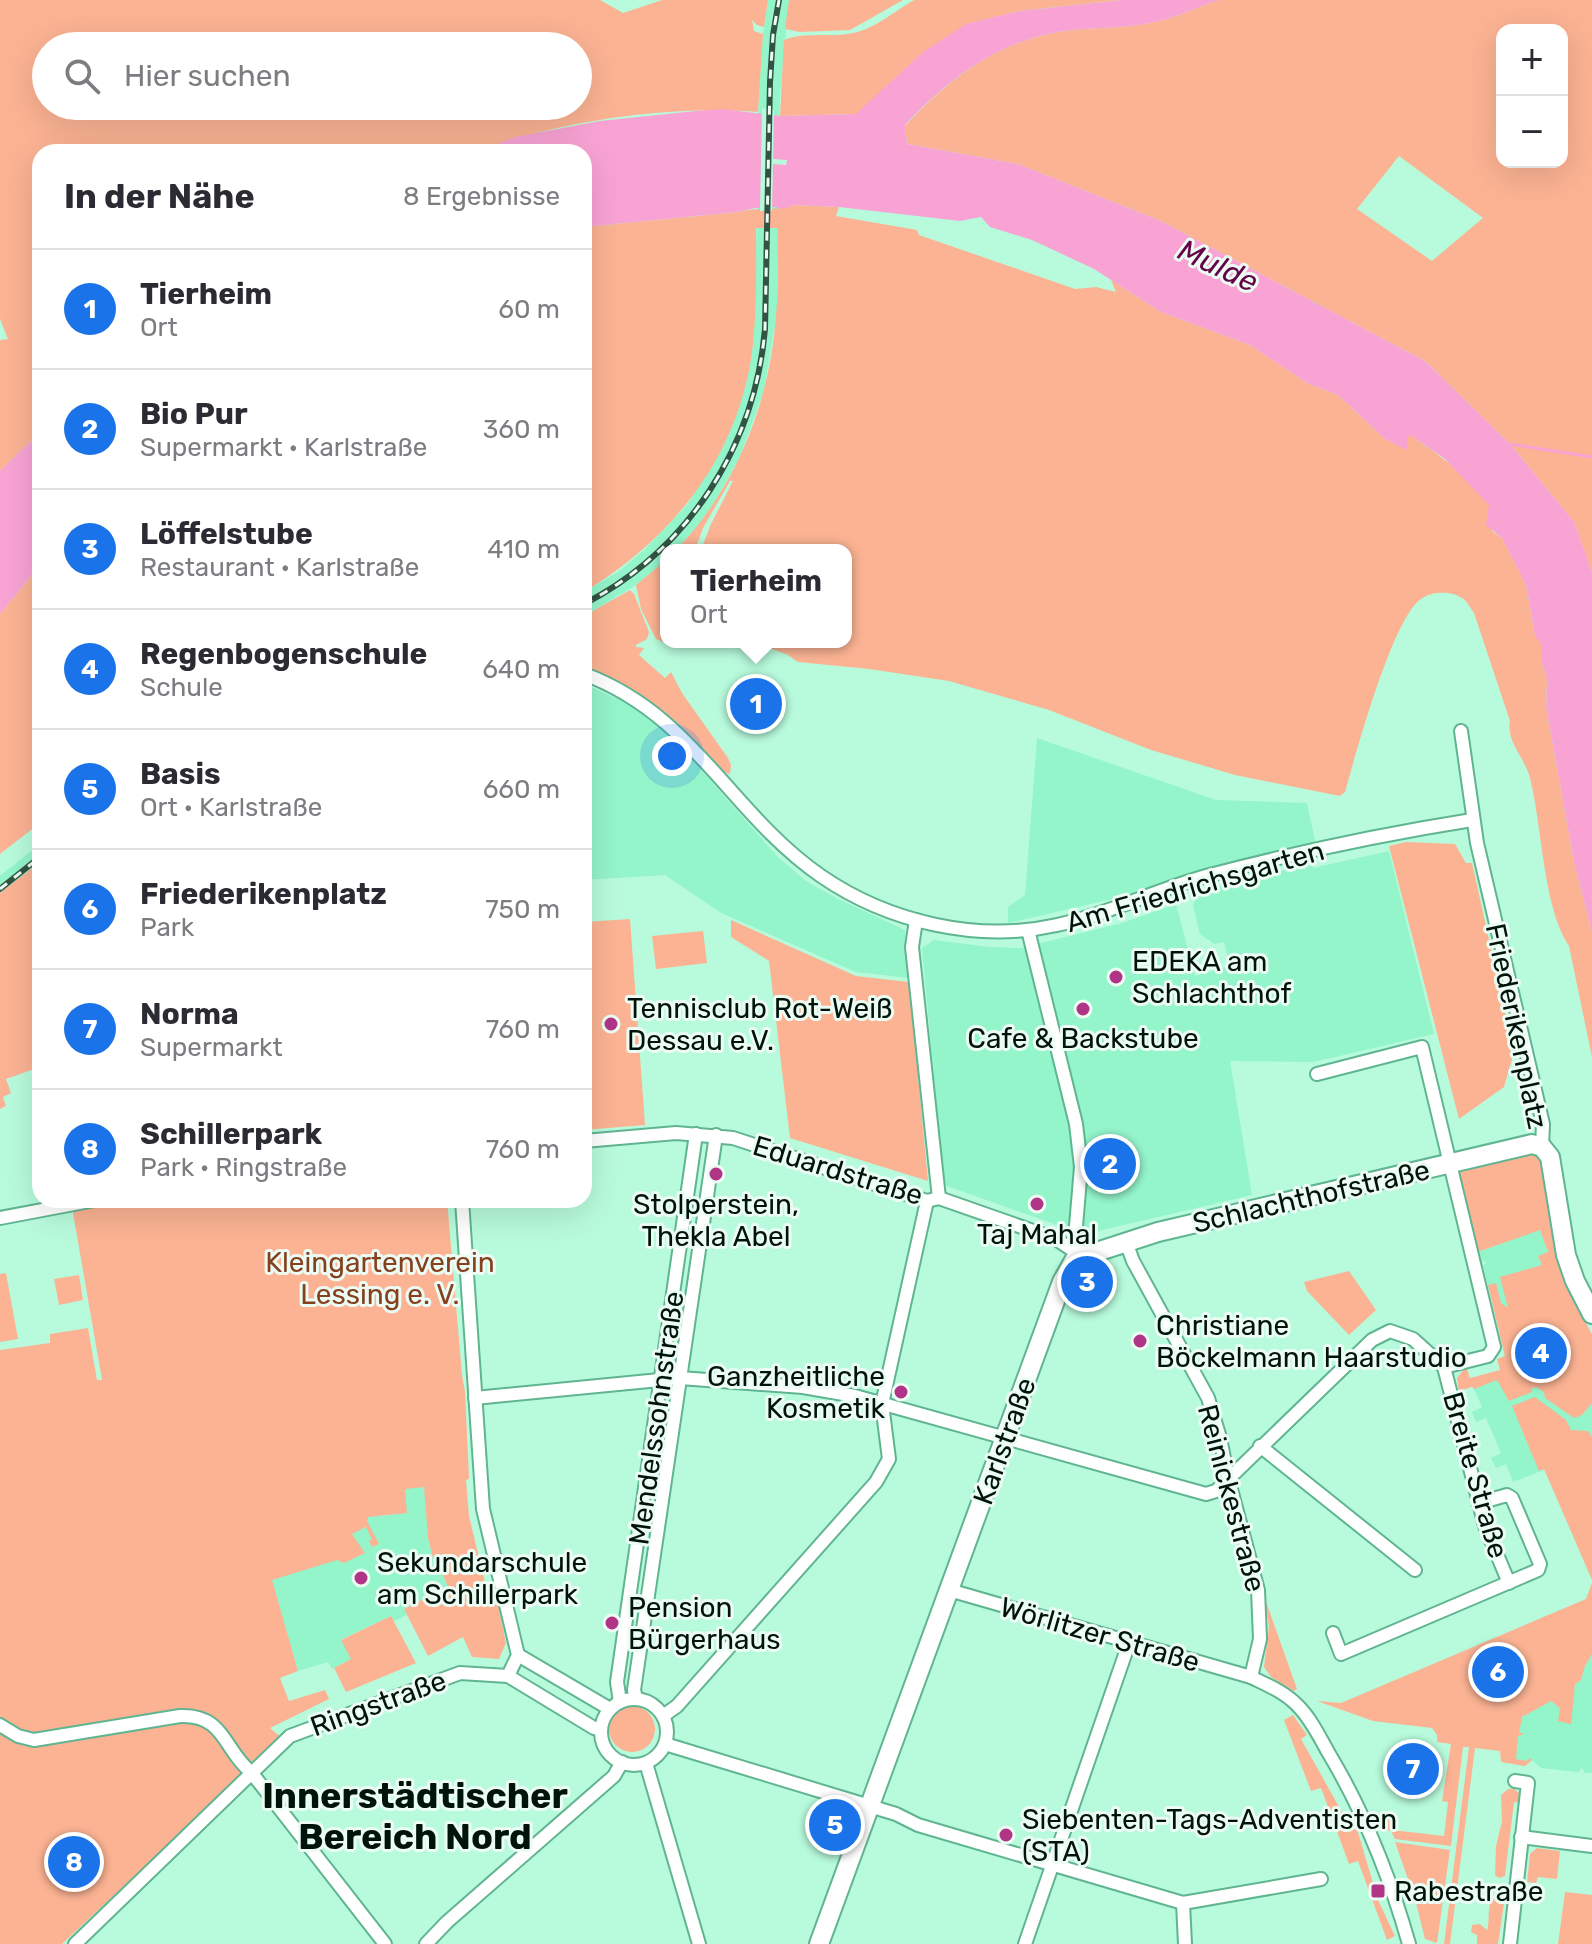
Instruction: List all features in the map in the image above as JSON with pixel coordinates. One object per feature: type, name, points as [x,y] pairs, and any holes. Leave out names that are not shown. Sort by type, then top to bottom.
[{"type":"main road","name":"Schlachthofstraße","points":[[1080,1255],[1524,1145],[1542,1147]]},
{"type":"main road","name":"Friederikenplatz","points":[[1542,1147],[1552,1165],[1566,1255],[1592,1314]]},
{"type":"main road","name":"Karlstraße","points":[[819,1944],[1066,1271],[1080,1255]]},
{"type":"street","name":"Am Friedrichsgarten","points":[[592,678],[629,694],[662,718],[701,756],[756,819],[810,868],[864,901],[916,920],[975,930],[1028,930],[1072,921],[1176,885],[1269,860],[1472,820]]},
{"type":"street","name":"Friederikenplatz","points":[[1461,731],[1472,820],[1543,1124],[1542,1147]]},
{"type":"street","points":[[663,1716],[677,1706],[880,1476],[889,1459],[882,1404],[933,1200],[912,947],[916,920]]},
{"type":"street","points":[[1028,930],[1078,1135],[1081,1167],[1076,1226],[1080,1255]]},
{"type":"street","points":[[475,1398],[680,1378],[803,1387],[882,1404],[1194,1492],[1206,1494],[1216,1491],[1372,1340],[1390,1331],[1413,1339],[1444,1367],[1488,1356],[1494,1347],[1422,1047],[1317,1074]]},
{"type":"street","name":"Mendelssohnstraße","points":[[615,1705],[696,1134]]},
{"type":"street","name":"Eduardstraße","points":[[592,1140],[716,1135],[777,1151],[1056,1239],[1080,1255]]},
{"type":"street","name":"Mendelssohnstraße","points":[[636,1698],[634,1690],[716,1135]]},
{"type":"street","points":[[0,1218],[53,1208]]},
{"type":"street","points":[[463,1208],[483,1509],[518,1655],[508,1676]]},
{"type":"street","name":"Reinickestraße","points":[[1126,1242],[1133,1261],[1208,1398],[1220,1438],[1258,1590],[1260,1639],[1251,1677]]},
{"type":"street","name":"Breite Straße","points":[[1444,1367],[1485,1526],[1509,1583]]},
{"type":"street","points":[[1260,1446],[1415,1570]]},
{"type":"street","points":[[1333,1633],[1341,1654],[1538,1570],[1540,1564],[1512,1498],[1507,1495],[1479,1503]]},
{"type":"street","name":"Wörlitzer Straße","points":[[949,1590],[1251,1677]]},
{"type":"street","points":[[1025,1944],[1129,1643]]},
{"type":"street","points":[[518,1655],[615,1705]]},
{"type":"street","name":"Ringstraße","points":[[75,1944],[290,1736],[460,1673],[508,1676],[601,1730]]},
{"type":"street","points":[[1251,1677],[1297,1704],[1316,1731],[1362,1813],[1409,1944]]},
{"type":"street","points":[[636,1698],[652,1703],[663,1716],[667,1730],[665,1744],[655,1757],[646,1763],[634,1765],[622,1762],[606,1749],[601,1730],[615,1705],[636,1698]]},
{"type":"street","points":[[0,1725],[26,1739],[46,1740],[190,1716],[210,1722],[385,1944]]},
{"type":"street","points":[[665,1744],[905,1817],[918,1825],[1183,1903],[1321,1879]]},
{"type":"street","points":[[426,1944],[447,1922],[614,1776],[622,1762]]},
{"type":"street","points":[[646,1763],[699,1944]]},
{"type":"street","points":[[1510,1944],[1528,1783],[1515,1781]]},
{"type":"street","points":[[1521,1837],[1592,1846]]},
{"type":"street","points":[[1183,1903],[1185,1944]]},
{"type":"shaded area","points":[[768,0],[789,0],[780,94],[777,313],[764,390],[740,457],[707,515],[681,544],[660,544],[660,565],[636,585],[592,611],[592,587],[618,572],[644,550],[687,505],[722,447],[746,382],[753,345],[755,309],[763,34]]},
{"type":"shaded area","points":[[592,688],[627,703],[651,718],[671,736],[778,857],[806,881],[905,930],[909,978],[856,972],[721,913],[665,875],[592,880]]},
{"type":"shaded area","points":[[1037,738],[1216,800],[1307,803],[1316,845],[1251,858],[1130,895],[1008,923],[1008,907],[1025,895]]},
{"type":"shaded area","points":[[32,850],[32,886],[0,912],[0,876]]},
{"type":"shaded area","points":[[1389,851],[1434,1034],[1314,1062],[1230,1061],[1252,1195],[1094,1232],[1060,1226],[944,1185],[922,948],[934,940],[1021,948],[1122,923],[1176,904],[1195,976],[1230,966],[1224,942],[1214,944],[1200,934],[1193,905],[1196,898],[1218,886],[1312,863],[1313,868]]},
{"type":"shaded area","points":[[1540,1229],[1548,1253],[1539,1257],[1592,1387],[1592,1451],[1513,1482],[1506,1464],[1496,1468],[1491,1458],[1501,1453],[1486,1418],[1476,1422],[1472,1412],[1482,1407],[1474,1389],[1509,1373],[1483,1265],[1486,1263],[1482,1262],[1479,1252]]},
{"type":"shaded area","name":"Sekundarschule am Schillerpark","points":[[424,1483],[428,1538],[434,1562],[444,1562],[450,1572],[449,1586],[404,1609],[407,1615],[394,1621],[391,1616],[342,1639],[351,1659],[332,1669],[328,1662],[298,1671],[271,1579],[282,1576],[258,1524],[393,1515],[390,1486]]},
{"type":"shaded area","points":[[1592,1654],[1592,1773],[1585,1773],[1582,1768],[1578,1772],[1541,1768],[1532,1760],[1525,1766],[1512,1764],[1521,1717],[1581,1680]]},
{"type":"green space","points":[[0,0],[600,0],[623,13],[662,0],[768,0],[764,27],[752,20],[754,31],[763,34],[758,112],[653,113],[578,124],[500,144],[32,144],[32,440],[0,471],[0,340],[8,339],[0,319]]},
{"type":"green space","points":[[789,0],[903,0],[850,30],[800,32],[785,29]]},
{"type":"green space","points":[[914,0],[1123,0],[1019,11],[967,24],[857,114],[780,116],[784,40],[861,31]]},
{"type":"green space","points":[[1219,0],[1592,0],[1592,572],[1574,522],[1510,444],[1425,361],[1161,221],[1018,164],[907,144],[905,126],[938,93],[993,54],[1035,37],[1058,32],[1150,23]],"holes":[[[1399,156],[1483,218],[1432,261],[1357,209]]]},
{"type":"green space","points":[[795,205],[839,207],[836,216],[917,230],[919,235],[1075,289],[1096,287],[1116,292],[1111,280],[1161,312],[1250,345],[1307,383],[1338,395],[1385,439],[1406,449],[1407,436],[1412,436],[1476,487],[1489,505],[1492,531],[1502,538],[1526,585],[1535,635],[1541,643],[1541,658],[1547,680],[1546,707],[1574,862],[1592,932],[1592,1057],[1569,946],[1560,930],[1548,889],[1528,771],[1513,743],[1510,721],[1474,613],[1458,596],[1430,594],[1410,611],[1387,659],[1345,792],[1340,796],[1235,775],[1151,750],[1049,710],[949,681],[798,662],[770,648],[852,648],[852,544],[703,544],[733,481],[730,481],[697,544],[681,544],[717,499],[747,441],[758,411],[772,347],[778,228],[756,228],[753,344],[746,384],[718,456],[674,518],[647,545],[592,587],[592,226]]},
{"type":"green space","points":[[660,565],[660,641],[656,639],[641,609],[636,585]]},
{"type":"green space","points":[[32,575],[32,829],[0,854],[0,614]]},
{"type":"green space","points":[[630,590],[634,594],[649,632],[647,639],[636,645],[644,648],[639,655],[665,678],[671,672],[682,693],[728,758],[730,774],[723,772],[692,739],[643,698],[592,671],[592,611]]},
{"type":"green space","points":[[1406,842],[1455,844],[1466,863],[1472,863],[1514,1052],[1504,1087],[1459,1119],[1389,846]]},
{"type":"green space","points":[[32,868],[32,1070],[6,1079],[11,1093],[3,1097],[6,1106],[0,1109],[0,893]]},
{"type":"green space","name":"Tennisclub Rot-Weiß Dessau e.V.","points":[[630,919],[645,1125],[592,1129],[592,921]]},
{"type":"green space","points":[[731,920],[856,976],[909,982],[928,1181],[790,1138],[769,961],[731,937]]},
{"type":"green space","points":[[703,931],[707,963],[656,969],[652,936]]},
{"type":"green space","points":[[1534,1152],[1541,1157],[1562,1258],[1559,1263],[1570,1294],[1592,1334],[1592,1403],[1582,1415],[1574,1418],[1545,1398],[1544,1392],[1536,1387],[1531,1389],[1532,1392],[1509,1401],[1497,1380],[1459,1391],[1457,1378],[1467,1369],[1470,1378],[1500,1370],[1497,1359],[1505,1356],[1488,1285],[1496,1283],[1501,1303],[1508,1308],[1500,1277],[1542,1265],[1538,1256],[1548,1252],[1540,1230],[1475,1253],[1456,1168]]},
{"type":"green space","name":"Kleingartenverein Lessing e. V.","points":[[72,1208],[448,1208],[465,1392],[469,1516],[489,1599],[498,1605],[506,1643],[499,1659],[472,1657],[463,1637],[428,1656],[404,1609],[448,1587],[443,1575],[449,1572],[444,1562],[438,1565],[434,1562],[428,1538],[424,1487],[405,1489],[407,1513],[368,1517],[367,1521],[379,1544],[372,1547],[366,1527],[352,1534],[365,1553],[344,1563],[337,1560],[272,1580],[298,1671],[280,1678],[289,1701],[325,1690],[329,1699],[270,1728],[282,1738],[62,1944],[0,1944],[0,1350],[50,1343],[50,1334],[88,1328],[97,1380],[102,1380]]},
{"type":"green space","points":[[1349,1271],[1376,1310],[1349,1335],[1307,1291],[1304,1282]]},
{"type":"green space","points":[[6,1273],[18,1339],[0,1342],[0,1274]]},
{"type":"green space","points":[[79,1275],[83,1300],[59,1305],[54,1279]]},
{"type":"green space","points":[[1535,1397],[1566,1420],[1571,1430],[1588,1431],[1592,1437],[1592,1580],[1544,1469],[1539,1471],[1512,1406]]},
{"type":"green space","points":[[1592,1583],[1592,1654],[1581,1680],[1575,1684],[1571,1724],[1558,1721],[1560,1708],[1551,1701],[1522,1717],[1519,1733],[1523,1733],[1518,1736],[1516,1759],[1526,1761],[1531,1758],[1525,1766],[1501,1762],[1500,1751],[1475,1748],[1450,1944],[1444,1944],[1469,1747],[1463,1747],[1451,1846],[1395,1839],[1391,1831],[1385,1830],[1378,1814],[1382,1812],[1393,1821],[1392,1830],[1444,1836],[1448,1802],[1442,1801],[1451,1744],[1437,1742],[1432,1728],[1373,1721],[1317,1701],[1341,1703],[1586,1599]]},
{"type":"green space","points":[[1264,1596],[1297,1689],[1294,1691],[1271,1677],[1264,1667],[1269,1626]]},
{"type":"green space","points":[[391,1616],[416,1663],[346,1692],[334,1668],[351,1659],[341,1640]]},
{"type":"green space","points":[[632,1706],[649,1712],[655,1729],[649,1746],[632,1752],[615,1746],[609,1729],[615,1712]]},
{"type":"green space","points":[[1293,1715],[1307,1735],[1301,1739],[1352,1830],[1357,1829],[1378,1900],[1395,1936],[1387,1940],[1358,1861],[1349,1864],[1321,1788],[1311,1791],[1284,1720]]},
{"type":"green space","points":[[1508,1789],[1519,1793],[1521,1803],[1514,1802],[1505,1876],[1499,1878],[1495,1875],[1496,1846],[1502,1821],[1501,1795]]},
{"type":"green space","points":[[1395,1842],[1450,1850],[1437,1943],[1425,1939]]},
{"type":"green space","points":[[1537,1848],[1560,1851],[1557,1879],[1538,1877],[1536,1883],[1527,1882],[1530,1854]]},
{"type":"green space","points":[[1565,1892],[1592,1895],[1592,1944],[1558,1944]]},
{"type":"green space","points":[[1505,1897],[1498,1944],[1477,1944],[1477,1935],[1471,1932],[1472,1925],[1480,1924],[1487,1930],[1491,1901]]},
{"type":"water","name":"Mulde","points":[[1123,0],[1219,0],[1159,21],[1035,37],[993,54],[938,93],[905,125],[907,144],[1018,164],[1161,221],[1425,361],[1510,444],[1574,522],[1592,572],[1592,932],[1574,862],[1546,707],[1547,680],[1541,644],[1535,635],[1526,585],[1502,538],[1486,525],[1489,505],[1445,459],[1412,436],[1407,436],[1407,450],[1385,439],[1338,395],[1307,383],[1250,345],[1161,312],[1094,269],[1032,240],[990,227],[981,217],[960,221],[795,205],[783,209],[756,208],[592,226],[592,144],[497,144],[515,137],[600,121],[721,109],[780,116],[856,114],[923,52],[966,24],[1019,11]]},
{"type":"water","points":[[32,440],[32,575],[0,614],[0,471]]},
{"type":"pier","points":[[762,108],[774,110],[773,159],[787,160],[786,165],[773,164],[772,211],[760,211]]},
{"type":"waterway","points":[[1510,444],[1592,457]]},
{"type":"railway","points":[[666,544],[710,490],[731,453],[759,372],[765,329],[770,82],[779,0]]},
{"type":"railway","points":[[592,599],[622,581],[660,550]]},
{"type":"railway","points":[[0,889],[32,863]]},
{"type":"place","name":"Tierheim","points":[[756,704]]},
{"type":"place","name":"EDEKA am Schlachthof","points":[[1116,977]]},
{"type":"place","name":"Cafe & Backstube","points":[[1083,1009]]},
{"type":"place","name":"Tennisclub Rot-Weiß Dessau e.V.","points":[[611,1024]]},
{"type":"place","name":"Bio Pur","points":[[1110,1164]]},
{"type":"place","name":"Stolperstein, Thekla Abel","points":[[716,1174]]},
{"type":"place","name":"Taj Mahal","points":[[1037,1204]]},
{"type":"place","name":"Löffelstube","points":[[1087,1282]]},
{"type":"place","name":"Christiane Böckelmann Haarstudio","points":[[1140,1341]]},
{"type":"place","name":"Regenbogenschule","points":[[1541,1353]]},
{"type":"place","name":"Ganzheitliche Kosmetik","points":[[901,1392]]},
{"type":"place","name":"Sekundarschule am Schillerpark","points":[[361,1578]]},
{"type":"place","name":"Pension Bürgerhaus","points":[[612,1623]]},
{"type":"place","name":"Friederikenplatz","points":[[1498,1672]]},
{"type":"place","name":"Norma","points":[[1413,1769]]},
{"type":"place","name":"Basis","points":[[835,1825]]},
{"type":"place","name":"Siebenten-Tags-Adventisten (STA)","points":[[1006,1835]]},
{"type":"place","name":"Schillerpark","points":[[74,1862]]},
{"type":"place","name":"Rabestraße","points":[[1378,1891]]},
{"type":"district","name":"Innerstädtischer Bereich Nord","points":[[415,1816]]}]
